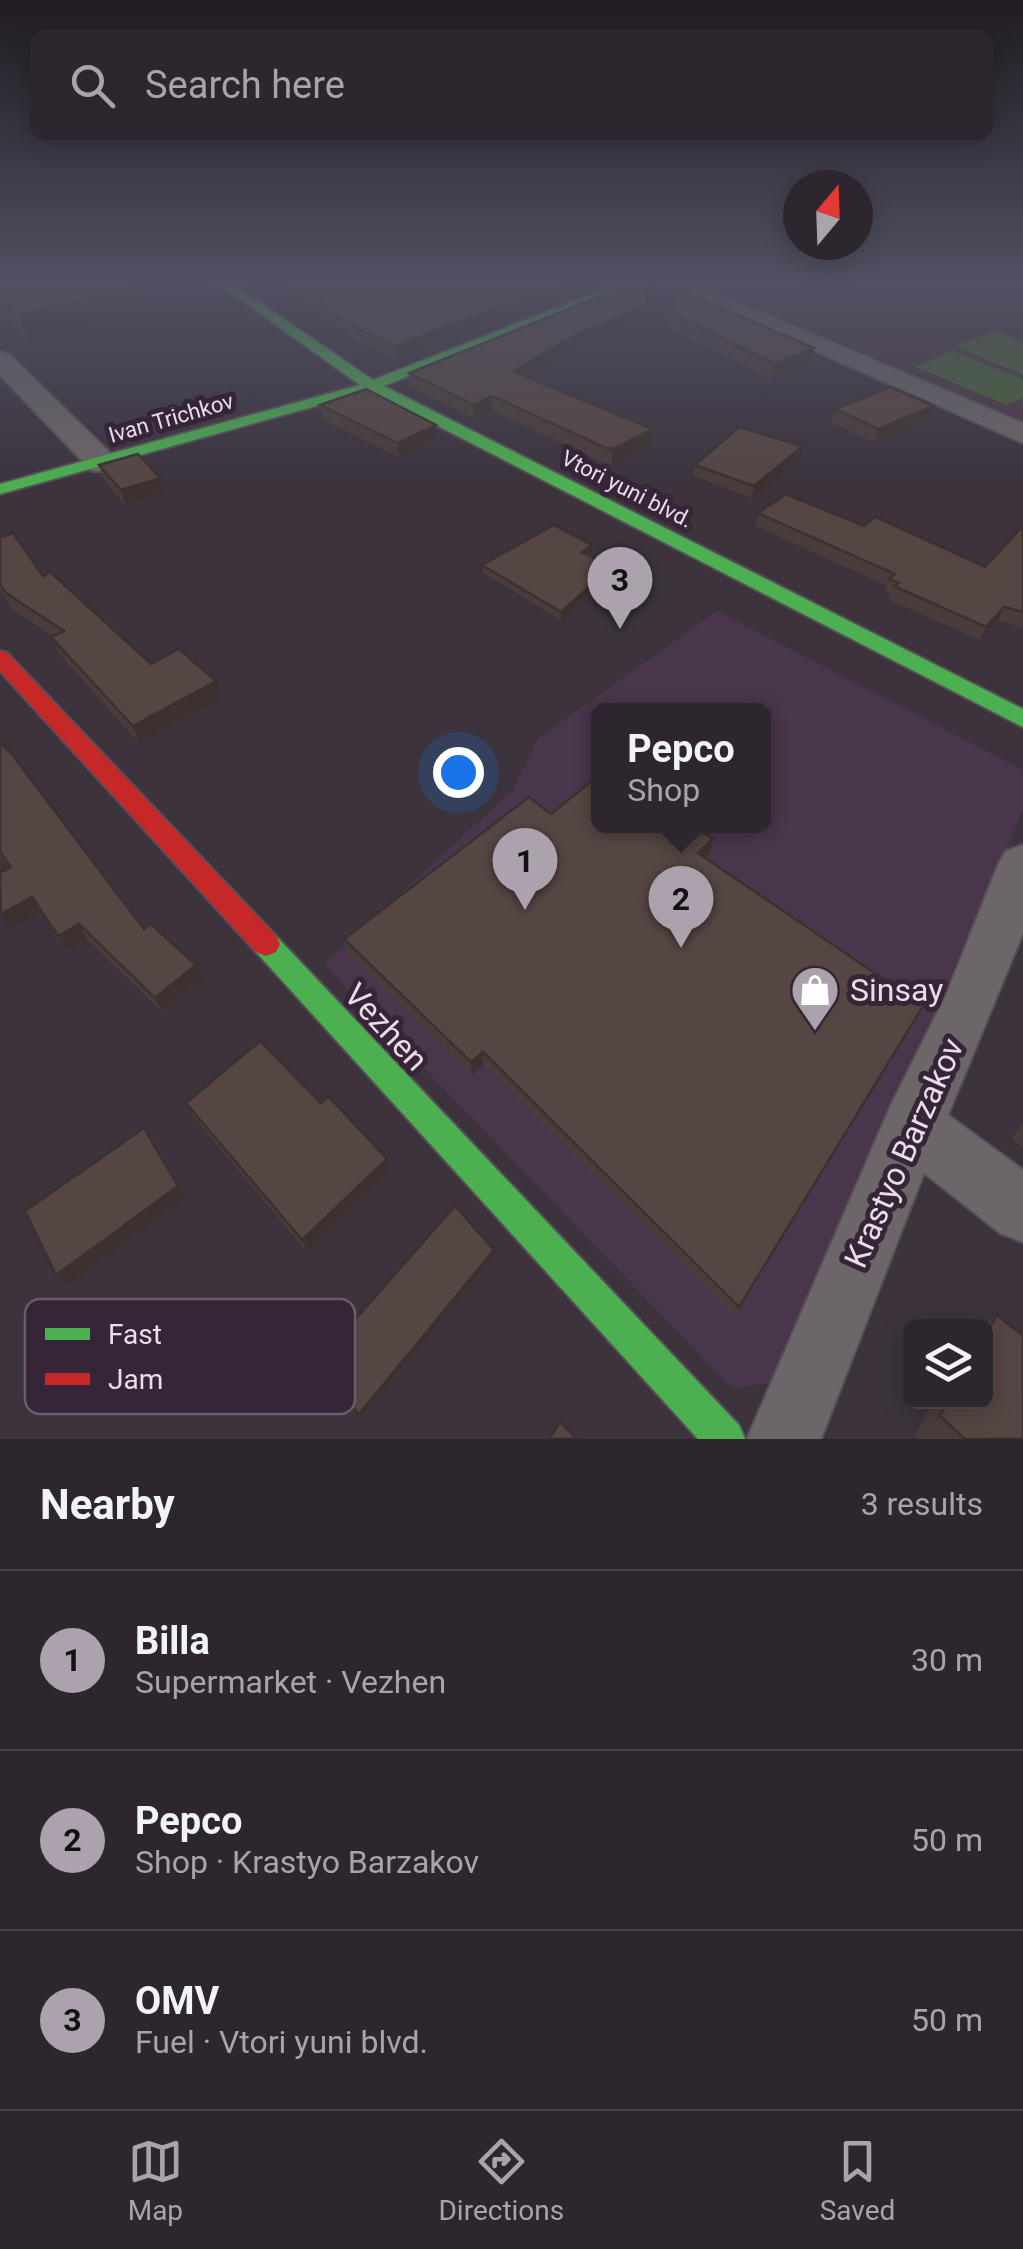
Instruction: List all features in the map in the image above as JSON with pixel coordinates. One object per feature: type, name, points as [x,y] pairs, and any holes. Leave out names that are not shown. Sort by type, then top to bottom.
[{"type":"street","name":"Vtori yuni blvd.","points":[[319,349],[372,386],[1023,719]]},
{"type":"street","name":"Ivan Trichkov","points":[[0,488],[102,464],[372,386],[464,349]]},
{"type":"street","points":[[826,349],[1023,434]]},
{"type":"street","points":[[0,360],[102,464]]},
{"type":"street","name":"Vezhen","points":[[0,658],[725,1439]]},
{"type":"street","name":"Krastyo Barzakov","points":[[784,1439],[912,1126],[972,1001],[1023,866]]},
{"type":"street","points":[[912,1126],[1023,1210]]},
{"type":"shaded area","points":[[857,349],[1023,349],[1023,421]]},
{"type":"shaded area","points":[[717,611],[1023,770],[1023,810],[773,1383],[732,1388],[324,964],[513,790],[537,739]]},
{"type":"green space","points":[[962,349],[1023,349],[1023,375]]},
{"type":"green space","points":[[952,351],[1023,379],[1023,398],[1007,405],[915,367]]},
{"type":"building","points":[[468,349],[552,349],[513,371],[652,429],[613,449],[606,448],[492,396],[474,405],[409,373]]},
{"type":"building","points":[[744,349],[811,349],[775,364]]},
{"type":"building","points":[[891,387],[934,406],[878,429],[835,409]]},
{"type":"building","points":[[366,389],[436,425],[398,443],[320,405]]},
{"type":"building","points":[[739,427],[803,446],[754,486],[695,465]]},
{"type":"building","points":[[138,454],[160,478],[121,490],[99,465]]},
{"type":"building","points":[[786,494],[864,526],[876,517],[985,567],[1023,526],[1023,612],[1004,607],[986,627],[894,586],[899,583],[889,579],[895,574],[758,513]]},
{"type":"building","points":[[554,525],[592,545],[582,552],[611,567],[561,612],[482,565]]},
{"type":"building","points":[[13,533],[43,576],[50,572],[151,664],[179,649],[216,681],[133,726],[51,637],[64,631],[6,593],[0,584],[0,537]]},
{"type":"building","points":[[0,743],[144,929],[151,924],[196,965],[155,998],[79,924],[58,936],[32,897],[1,914],[0,873],[11,867],[0,852]]},
{"type":"building","points":[[591,782],[591,833],[704,833],[713,839],[698,853],[923,1006],[739,1307],[483,1052],[471,1062],[344,939],[529,797],[551,814]]},
{"type":"building","points":[[260,1041],[321,1103],[328,1096],[387,1159],[302,1240],[186,1103]]},
{"type":"building","points":[[144,1128],[178,1186],[56,1275],[25,1211]]},
{"type":"building","points":[[455,1206],[494,1250],[359,1414],[355,1409],[355,1320]]},
{"type":"building","points":[[997,1315],[1023,1336],[1023,1439],[965,1439],[940,1416],[944,1409],[993,1409],[993,1322]]},
{"type":"building","points":[[560,1422],[577,1439],[549,1439]]},
{"type":"traffic: fast","points":[[319,349],[372,386],[1023,719]]},
{"type":"traffic: fast","points":[[0,489],[372,386],[464,349]]},
{"type":"traffic: fast","points":[[266,944],[725,1439]]},
{"type":"traffic: jam","points":[[0,658],[266,944]]},
{"type":"place","name":"OMV","points":[[620,629]]},
{"type":"place","name":"Billa","points":[[525,910]]},
{"type":"place","name":"Pepco","points":[[681,948]]},
{"type":"place","name":"Sinsay","points":[[815,1032]]}]
